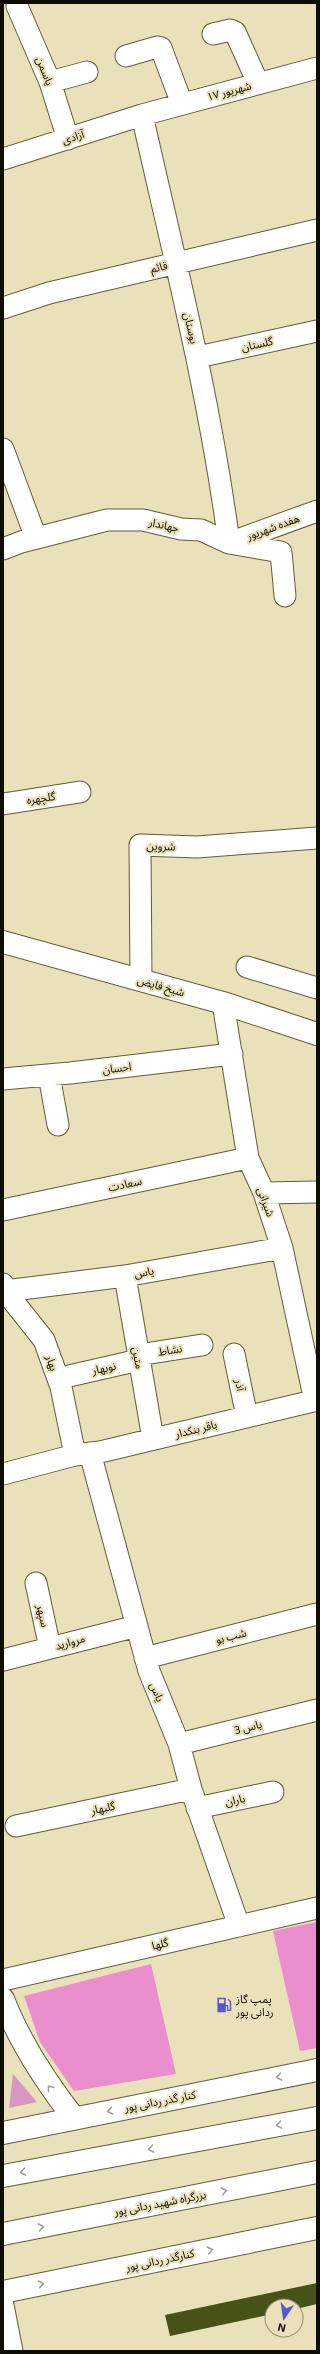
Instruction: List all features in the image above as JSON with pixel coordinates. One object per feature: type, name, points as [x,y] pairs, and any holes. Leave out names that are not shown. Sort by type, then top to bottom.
[{"type":"main road","name":"شیخ فایض","points":[[3,942],[223,1003],[317,1034]]},
{"type":"main road","points":[[3,1999],[14,2027],[45,2081],[74,2118]]},
{"type":"main road","name":"کنار گذر ردانی پور","points":[[3,2132],[317,2070]]},
{"type":"main road","points":[[3,2176],[317,2118]]},
{"type":"main road","name":"بزرگراه شهید ردانی پور","points":[[3,2234],[317,2172]]},
{"type":"main road","name":"کنارگذر ردانی پور","points":[[3,2292],[317,2228]]},
{"type":"street","name":"یاسمن","points":[[14,7],[50,82],[68,139]]},
{"type":"street","points":[[213,34],[230,30],[235,32],[258,83]]},
{"type":"street","points":[[126,56],[157,47],[161,48],[182,104]]},
{"type":"street","name":"۱۷ شهریور","points":[[142,115],[317,68]]},
{"type":"street","points":[[50,82],[86,72]]},
{"type":"street","name":"آزادی","points":[[3,159],[142,115]]},
{"type":"street","name":"بوستان","points":[[142,115],[198,357],[222,495],[228,543]]},
{"type":"street","name":"قائم","points":[[3,308],[50,293],[317,230]]},
{"type":"street","name":"گلستان","points":[[198,357],[317,331]]},
{"type":"street","points":[[3,449],[36,538]]},
{"type":"street","name":"هفده شهریور","points":[[228,543],[317,511]]},
{"type":"street","name":"جهاندار","points":[[3,549],[36,538],[107,520],[143,520],[180,529],[201,530],[228,543],[281,552],[285,596]]},
{"type":"street","name":"گلچهره","points":[[3,804],[80,792]]},
{"type":"street","name":"شروین","points":[[141,980],[140,846],[196,847],[317,838]]},
{"type":"street","points":[[247,968],[317,988]]},
{"type":"street","name":"شیرانی","points":[[223,1003],[248,1158],[264,1193],[282,1248],[316,1400]]},
{"type":"street","name":"احسان","points":[[3,1079],[232,1054]]},
{"type":"street","points":[[49,1075],[58,1125]]},
{"type":"street","name":"سعادت","points":[[3,1210],[248,1158]]},
{"type":"street","points":[[264,1193],[317,1192]]},
{"type":"street","name":"یاس","points":[[4,1287],[125,1276],[282,1248]]},
{"type":"street","name":"متین","points":[[125,1276],[138,1358],[154,1439]]},
{"type":"street","name":"بهار","points":[[4,1287],[44,1340],[61,1387],[82,1454]]},
{"type":"street","name":"نشاط","points":[[138,1358],[202,1345]]},
{"type":"street","name":"آذر","points":[[234,1354],[247,1417]]},
{"type":"street","name":"نوبهار","points":[[69,1376],[138,1358]]},
{"type":"street","name":"باقر بنکدار","points":[[3,1474],[82,1454],[154,1439],[316,1400]]},
{"type":"street","name":"یاس","points":[[82,1454],[137,1626],[149,1671],[179,1744],[197,1808],[239,1926]]},
{"type":"street","name":"سپهر","points":[[36,1583],[50,1648]]},
{"type":"street","name":"شب بو","points":[[145,1658],[317,1614]]},
{"type":"street","name":"مروارید","points":[[3,1660],[137,1626]]},
{"type":"street","name":"یاس 3","points":[[179,1744],[317,1710]]},
{"type":"street","name":"گلبهار","points":[[16,1826],[191,1789]]},
{"type":"street","name":"باران","points":[[197,1808],[272,1792]]},
{"type":"street","name":"گلها","points":[[3,1980],[317,1908]]},
{"type":"street","points":[[3,2305],[12,2351]]},
{"type":"shaded area","points":[[317,1922],[317,2048],[300,2051],[273,1931]]},
{"type":"shaded area","points":[[151,1964],[176,2074],[74,2091],[40,2042],[24,1996]]},
{"type":"shaded area","points":[[13,2074],[37,2102],[9,2108]]},
{"type":"building","points":[[317,2283],[317,2304],[304,2307],[304,2298],[264,2298],[264,2316],[170,2336],[165,2315]]},
{"type":"place","name":"پمپ گاز ردانی پور","points":[[224,2005]]}]
